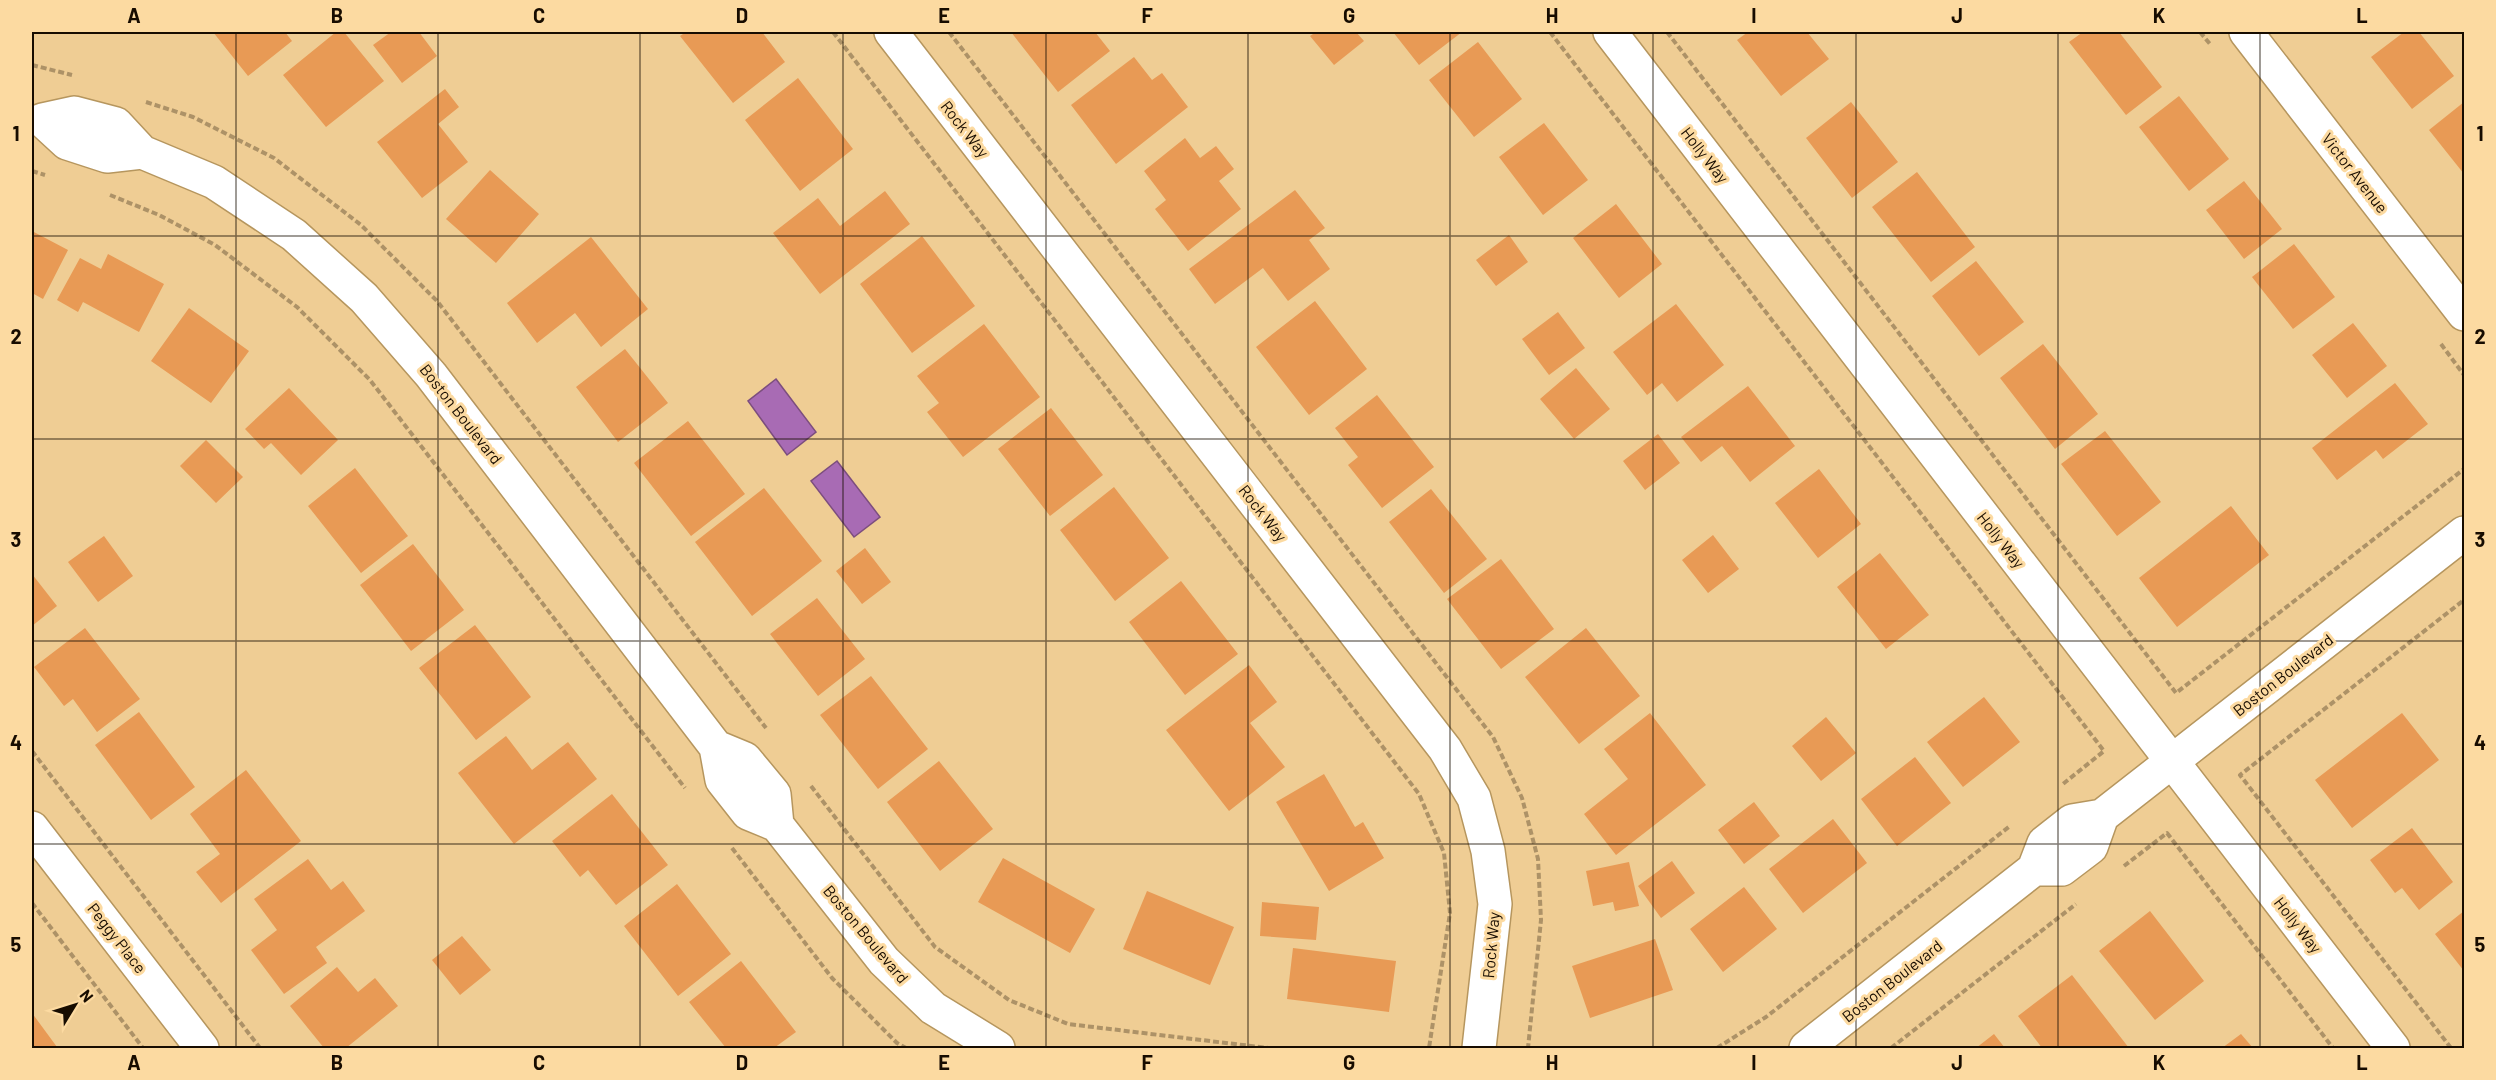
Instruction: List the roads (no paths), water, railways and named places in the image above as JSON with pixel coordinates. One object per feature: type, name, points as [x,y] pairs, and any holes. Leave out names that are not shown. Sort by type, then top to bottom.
[{"type":"street","name":"Rock Way","points":[[891,32],[1445,749],[1474,798],[1488,851],[1495,904],[1479,1048]]},
{"type":"street","name":"Holly Way","points":[[1610,32],[2393,1048]]},
{"type":"street","name":"Victor Avenue","points":[[2246,32],[2464,314]]},
{"type":"street","name":"Boston Boulevard","points":[[37,119],[74,113],[116,124],[142,152],[214,182],[294,235],[364,298],[431,375],[716,747],[745,759],[774,794],[777,825],[884,961],[933,1008],[998,1048]]},
{"type":"street","name":"Boston Boulevard","points":[[1806,1048],[2034,869],[2044,843],[2072,821],[2102,816],[2464,533]]},
{"type":"street","name":"Peggy Place","points":[[32,828],[202,1048]]}]
